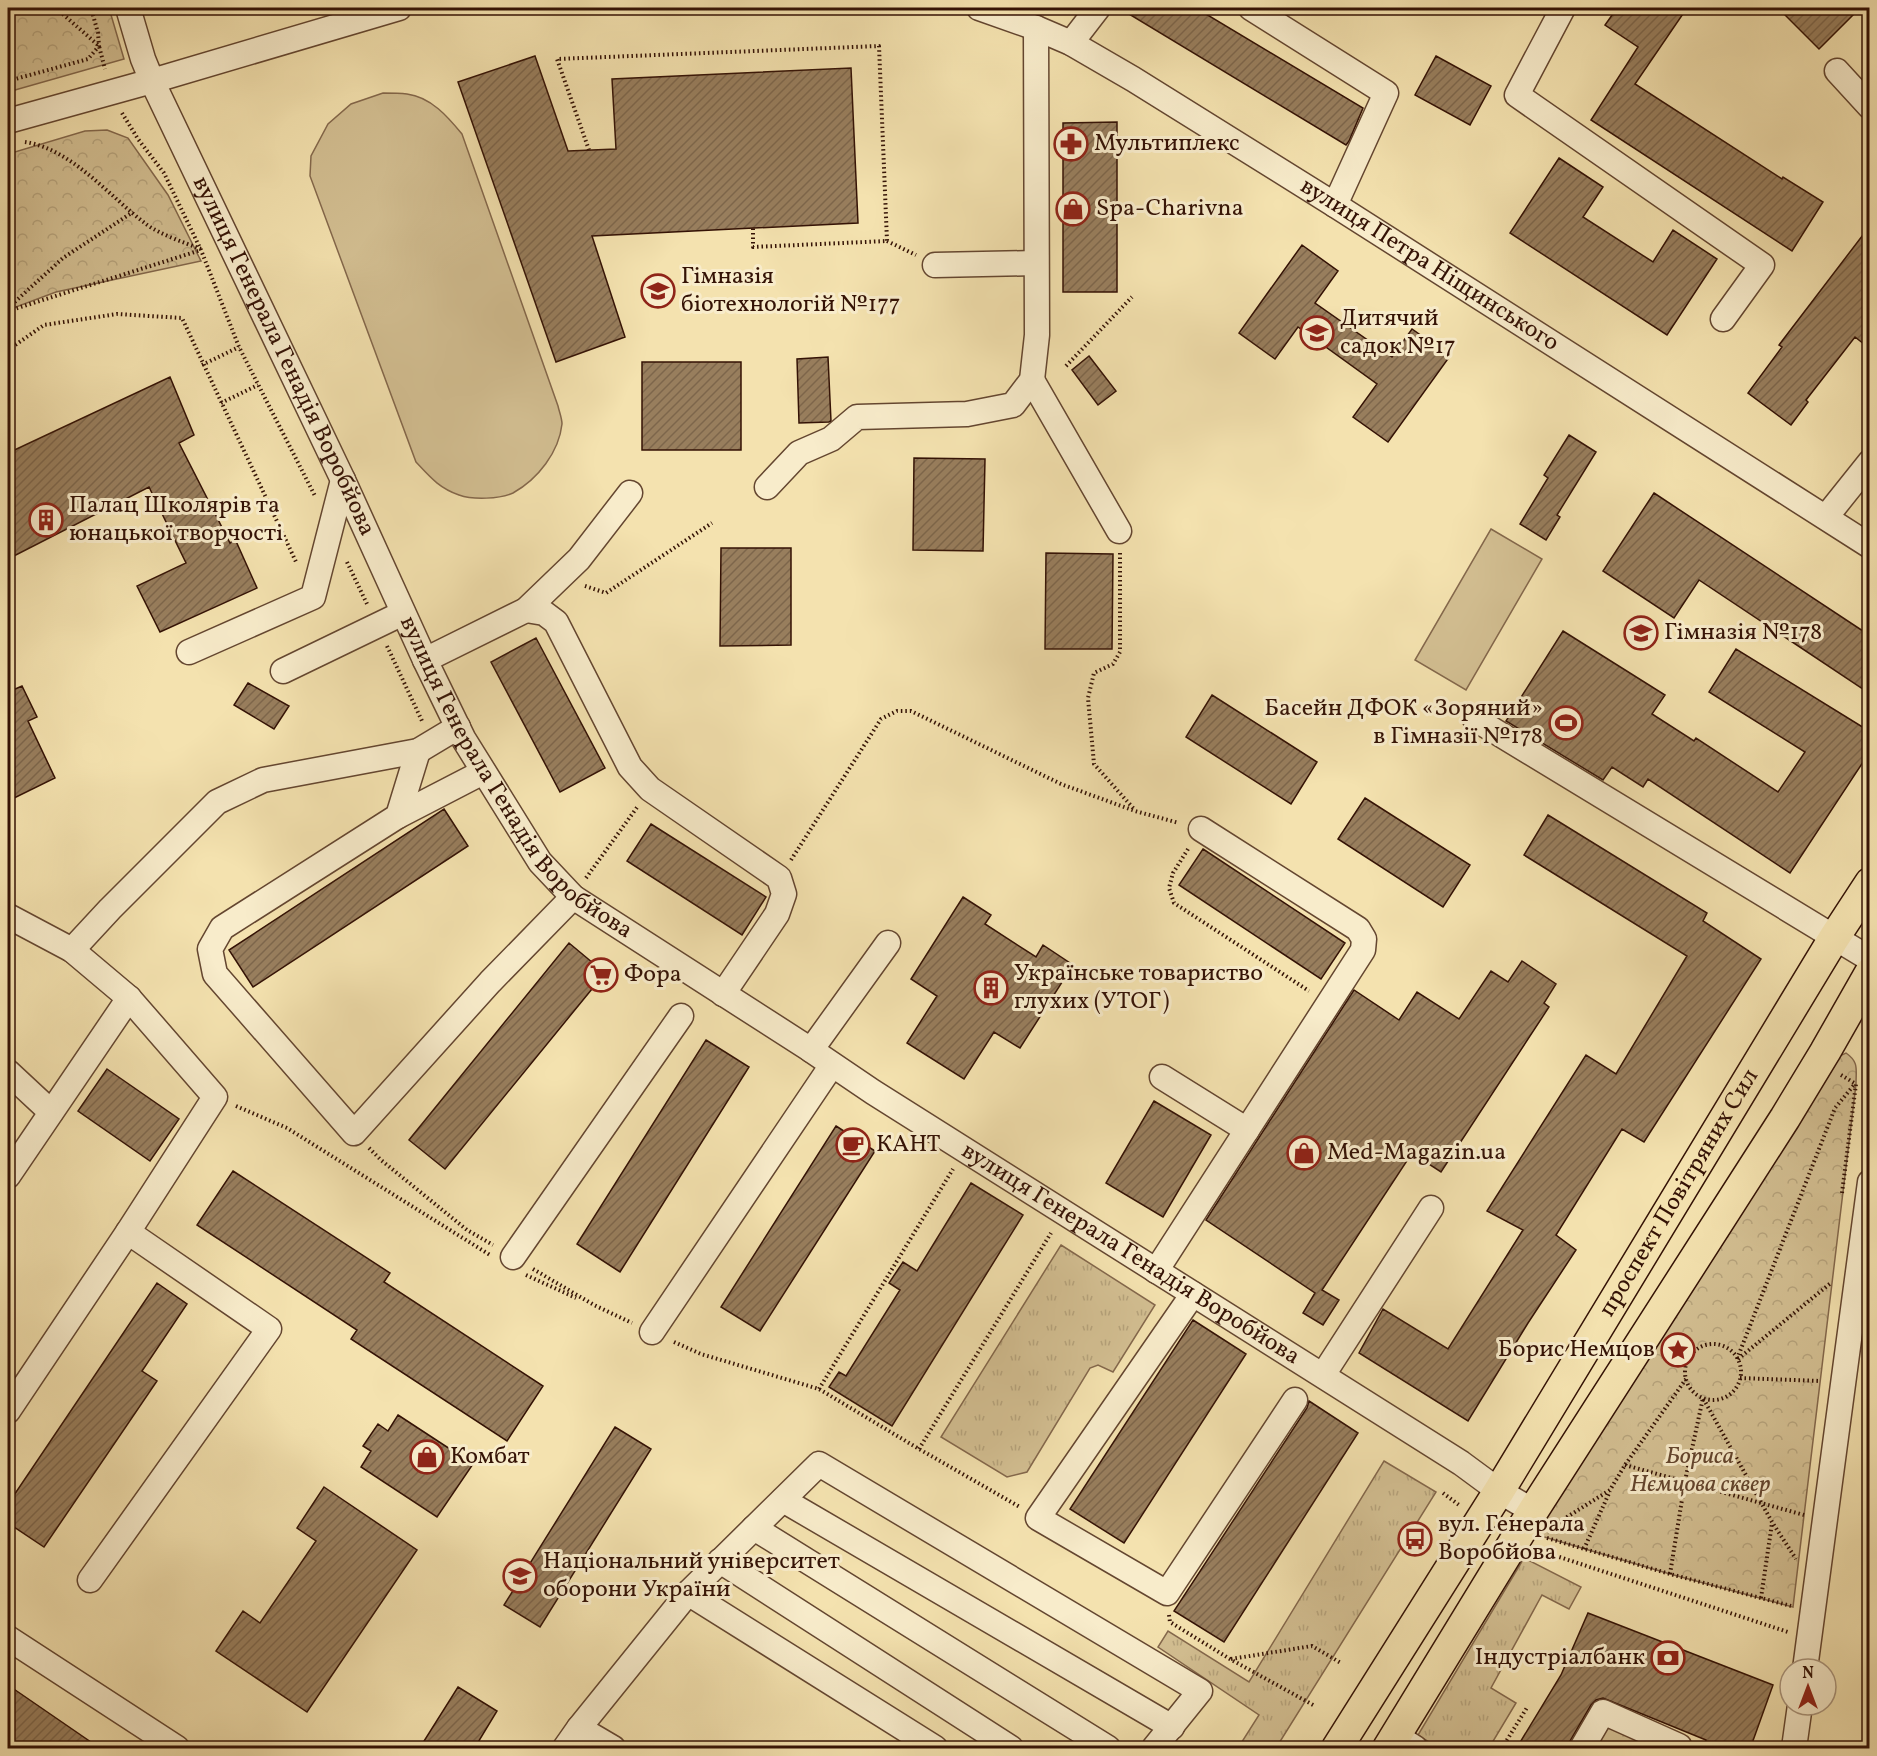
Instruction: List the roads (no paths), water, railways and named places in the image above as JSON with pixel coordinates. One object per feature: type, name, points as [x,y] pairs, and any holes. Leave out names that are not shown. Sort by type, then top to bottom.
[{"type":"main road","name":"проспект Повітряних Сил","points":[[1337,1749],[1499,1491],[1869,883]]},
{"type":"main road","name":"проспект Повітряних Сил","points":[[1400,1744],[1536,1528],[1825,1052],[1869,973]]},
{"type":"street","name":"вулиця Генерала Генадія Воробйова","points":[[128,8],[152,81],[343,480],[424,660],[483,772],[540,862],[573,897],[832,1065],[1461,1463],[1499,1491],[1536,1528]]},
{"type":"street","points":[[8,121],[152,81],[369,11],[399,8]]},
{"type":"street","name":"вулиця Петра Ніщинського","points":[[979,8],[1071,43],[1133,79],[1335,205],[1869,546]]},
{"type":"street","points":[[1071,43],[1098,8]]},
{"type":"street","points":[[1251,8],[1386,93],[1335,205]]},
{"type":"street","points":[[1563,8],[1517,95],[1762,265],[1723,319]]},
{"type":"street","points":[[767,487],[799,453],[831,439],[856,417],[967,414],[1013,405],[1032,380],[1037,335],[1036,28]]},
{"type":"street","points":[[1837,71],[1869,107]]},
{"type":"street","points":[[936,265],[1035,263]]},
{"type":"street","points":[[1032,380],[1119,531]]},
{"type":"street","points":[[1826,517],[1869,462]]},
{"type":"street","points":[[189,652],[313,597],[343,480]]},
{"type":"street","points":[[424,660],[526,610],[579,559],[630,493]]},
{"type":"street","points":[[526,610],[544,613],[556,622],[630,767],[650,789],[779,878],[784,894],[777,914],[723,994]]},
{"type":"street","points":[[283,671],[403,613]]},
{"type":"street","points":[[1475,719],[1869,959]]},
{"type":"street","points":[[72,950],[217,802],[263,780],[425,747],[458,727]]},
{"type":"street","points":[[398,816],[425,747]]},
{"type":"street","points":[[483,772],[398,816],[222,928],[210,949],[215,974],[354,1133],[490,982],[573,897]]},
{"type":"street","points":[[1156,1271],[1363,950],[1364,939],[1358,929],[1201,829]]},
{"type":"street","points":[[8,916],[72,950],[129,998],[215,1097],[8,1411]]},
{"type":"street","points":[[811,1050],[888,943]]},
{"type":"street","points":[[8,1176],[129,998]]},
{"type":"street","points":[[507,1262],[681,1016]]},
{"type":"street","points":[[652,1332],[832,1065]]},
{"type":"street","points":[[8,1072],[51,1112]]},
{"type":"street","points":[[1162,1077],[1247,1130]]},
{"type":"street","points":[[1806,1657],[1869,1197]]},
{"type":"street","points":[[1323,1376],[1431,1208]]},
{"type":"street","points":[[90,1580],[269,1329],[128,1232]]},
{"type":"street","points":[[1193,1294],[1038,1518],[1167,1593],[1295,1400]]},
{"type":"street","points":[[565,1749],[579,1728],[688,1593],[819,1464],[1200,1691],[1154,1749]]},
{"type":"street","points":[[783,1500],[1172,1727]]},
{"type":"street","points":[[754,1528],[1108,1749]]},
{"type":"street","points":[[720,1562],[1011,1749]]},
{"type":"street","points":[[688,1593],[935,1749]]},
{"type":"street","points":[[8,1638],[177,1749]]},
{"type":"street","points":[[1582,1749],[1603,1712],[1679,1746],[1679,1749]]},
{"type":"street","points":[[1794,1749],[1798,1717]]},
{"type":"street","points":[[579,1728],[613,1749]]},
{"type":"place","name":"Мультиплекс","points":[[1071,144]]},
{"type":"place","name":"Spa-Charivna","points":[[1073,209]]},
{"type":"place","name":"Гімназія біотехнологій №177","points":[[658,291]]},
{"type":"place","name":"Дитячий садок №17","points":[[1317,333]]},
{"type":"place","name":"Палац Школярів та юнацької творчості","points":[[46,520]]},
{"type":"place","name":"Гімназія №178","points":[[1641,633]]},
{"type":"place","name":"Басейн ДФОК «Зоряний» в Гімназії №178","points":[[1566,723]]},
{"type":"place","name":"Фора","points":[[601,975]]},
{"type":"place","name":"Українське товариство глухих (УТОГ)","points":[[991,988]]},
{"type":"place","name":"КАНТ","points":[[853,1145]]},
{"type":"place","name":"Med-Magazin.ua","points":[[1304,1153]]},
{"type":"place","name":"Борис Немцов","points":[[1678,1350]]},
{"type":"place","name":"Комбат","points":[[427,1457]]},
{"type":"place","name":"вул. Генерала Воробйова","points":[[1415,1539]]},
{"type":"place","name":"Національний університет оборони України","points":[[520,1576]]},
{"type":"place","name":"Індустріалбанк","points":[[1668,1658]]},
{"type":"park label","name":"Бориса Нємцова сквер","points":[[1700,1471]]}]
